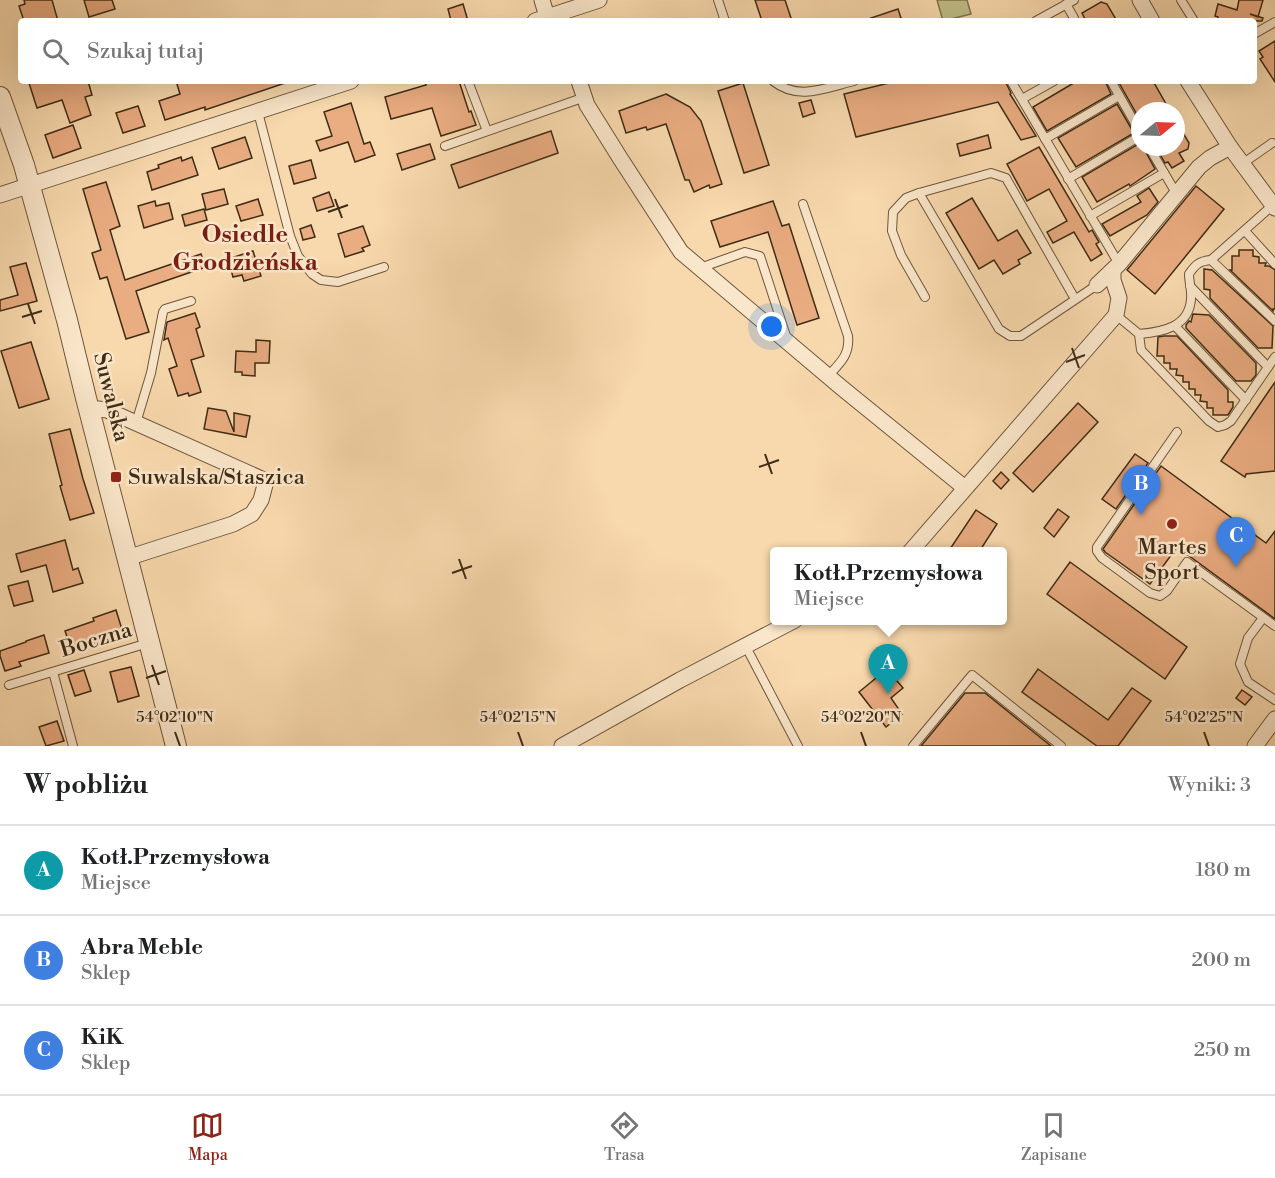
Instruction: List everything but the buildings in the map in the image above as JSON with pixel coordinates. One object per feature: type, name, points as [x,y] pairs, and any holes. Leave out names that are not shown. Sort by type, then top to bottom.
[{"type":"street","points":[[542,0],[549,18],[599,0]]},
{"type":"street","points":[[1140,0],[1150,18]]},
{"type":"street","points":[[0,195],[342,84]]},
{"type":"street","points":[[580,84],[587,105],[681,252],[965,489]]},
{"type":"street","points":[[1190,84],[1230,147],[1274,207]]},
{"type":"street","name":"Suwalska","points":[[0,97],[24,165],[67,320],[176,746]]},
{"type":"street","points":[[1097,285],[1116,267],[1199,167],[1230,147]]},
{"type":"street","points":[[914,547],[1116,315],[1119,298],[1113,280],[1116,267]]},
{"type":"street","points":[[89,411],[107,410],[266,481],[261,500],[252,514],[233,524],[127,558]]},
{"type":"street","points":[[562,746],[662,689],[787,625]]},
{"type":"street","points":[[1255,746],[1275,719]]},
{"type":"lane","points":[[718,0],[724,18]]},
{"type":"lane","points":[[1041,18],[1074,0]]},
{"type":"lane","points":[[1182,0],[1192,18]]},
{"type":"lane","points":[[1066,4],[1071,18]]},
{"type":"lane","points":[[1257,32],[1275,22]]},
{"type":"lane","points":[[469,84],[486,131]]},
{"type":"lane","points":[[778,84],[794,92],[804,92],[843,84]]},
{"type":"lane","points":[[1013,84],[1090,216],[1116,267]]},
{"type":"lane","points":[[1022,99],[1049,84]]},
{"type":"lane","points":[[1113,84],[1131,117]]},
{"type":"lane","points":[[1045,139],[1119,96]]},
{"type":"lane","points":[[445,146],[585,97]]},
{"type":"lane","points":[[258,112],[290,236],[298,256],[312,274],[321,280],[338,282],[384,267]]},
{"type":"lane","points":[[1068,179],[1131,141]]},
{"type":"lane","points":[[1242,164],[1272,143]]},
{"type":"lane","points":[[1154,156],[1176,193]]},
{"type":"lane","points":[[925,297],[901,255],[892,231],[893,212],[906,198],[991,173],[1006,178],[1075,299]]},
{"type":"lane","points":[[1090,216],[1164,173]]},
{"type":"lane","points":[[919,193],[999,328],[1010,336],[1021,336],[1097,285]]},
{"type":"lane","points":[[803,204],[848,336],[847,352],[828,376]]},
{"type":"lane","points":[[1116,315],[1139,334],[1157,333],[1175,326],[1190,306],[1189,274],[1196,264],[1211,260],[1274,207]]},
{"type":"lane","points":[[1245,231],[1275,264]]},
{"type":"lane","points":[[699,268],[745,252],[760,256],[789,343]]},
{"type":"lane","points":[[1211,260],[1275,321]]},
{"type":"lane","points":[[1189,286],[1268,367]]},
{"type":"lane","points":[[136,423],[152,373],[163,312],[165,309],[191,301]]},
{"type":"lane","points":[[1175,326],[1246,400]]},
{"type":"lane","points":[[1139,334],[1141,350],[1209,421],[1218,427],[1231,421],[1275,357]]},
{"type":"lane","points":[[1177,432],[1097,547],[1097,551],[1102,558],[1150,593],[1160,596],[1167,591],[1187,562],[1275,626]]},
{"type":"lane","points":[[1263,618],[1248,638],[1240,664],[1248,682],[1275,700]]},
{"type":"lane","name":"Boczna","points":[[9,685],[149,642]]},
{"type":"lane","points":[[745,645],[798,746]]},
{"type":"lane","name":"Boczna","points":[[53,672],[73,746]]},
{"type":"lane","points":[[913,746],[972,675],[1061,746]]},
{"type":"shaded area","points":[[937,0],[967,0],[971,14],[942,18]]},
{"type":"place","name":"Suwalska/Staszica","points":[[116,477]]},
{"type":"place","name":"Abra Meble","points":[[1141,515]]},
{"type":"place","name":"Martes Sport","points":[[1172,524]]},
{"type":"place","name":"KiK","points":[[1236,567]]},
{"type":"place","name":"Kotł.Przemysłowa","points":[[888,694]]},
{"type":"district","name":"Osiedle Grodzieńska","points":[[245,249]]}]
